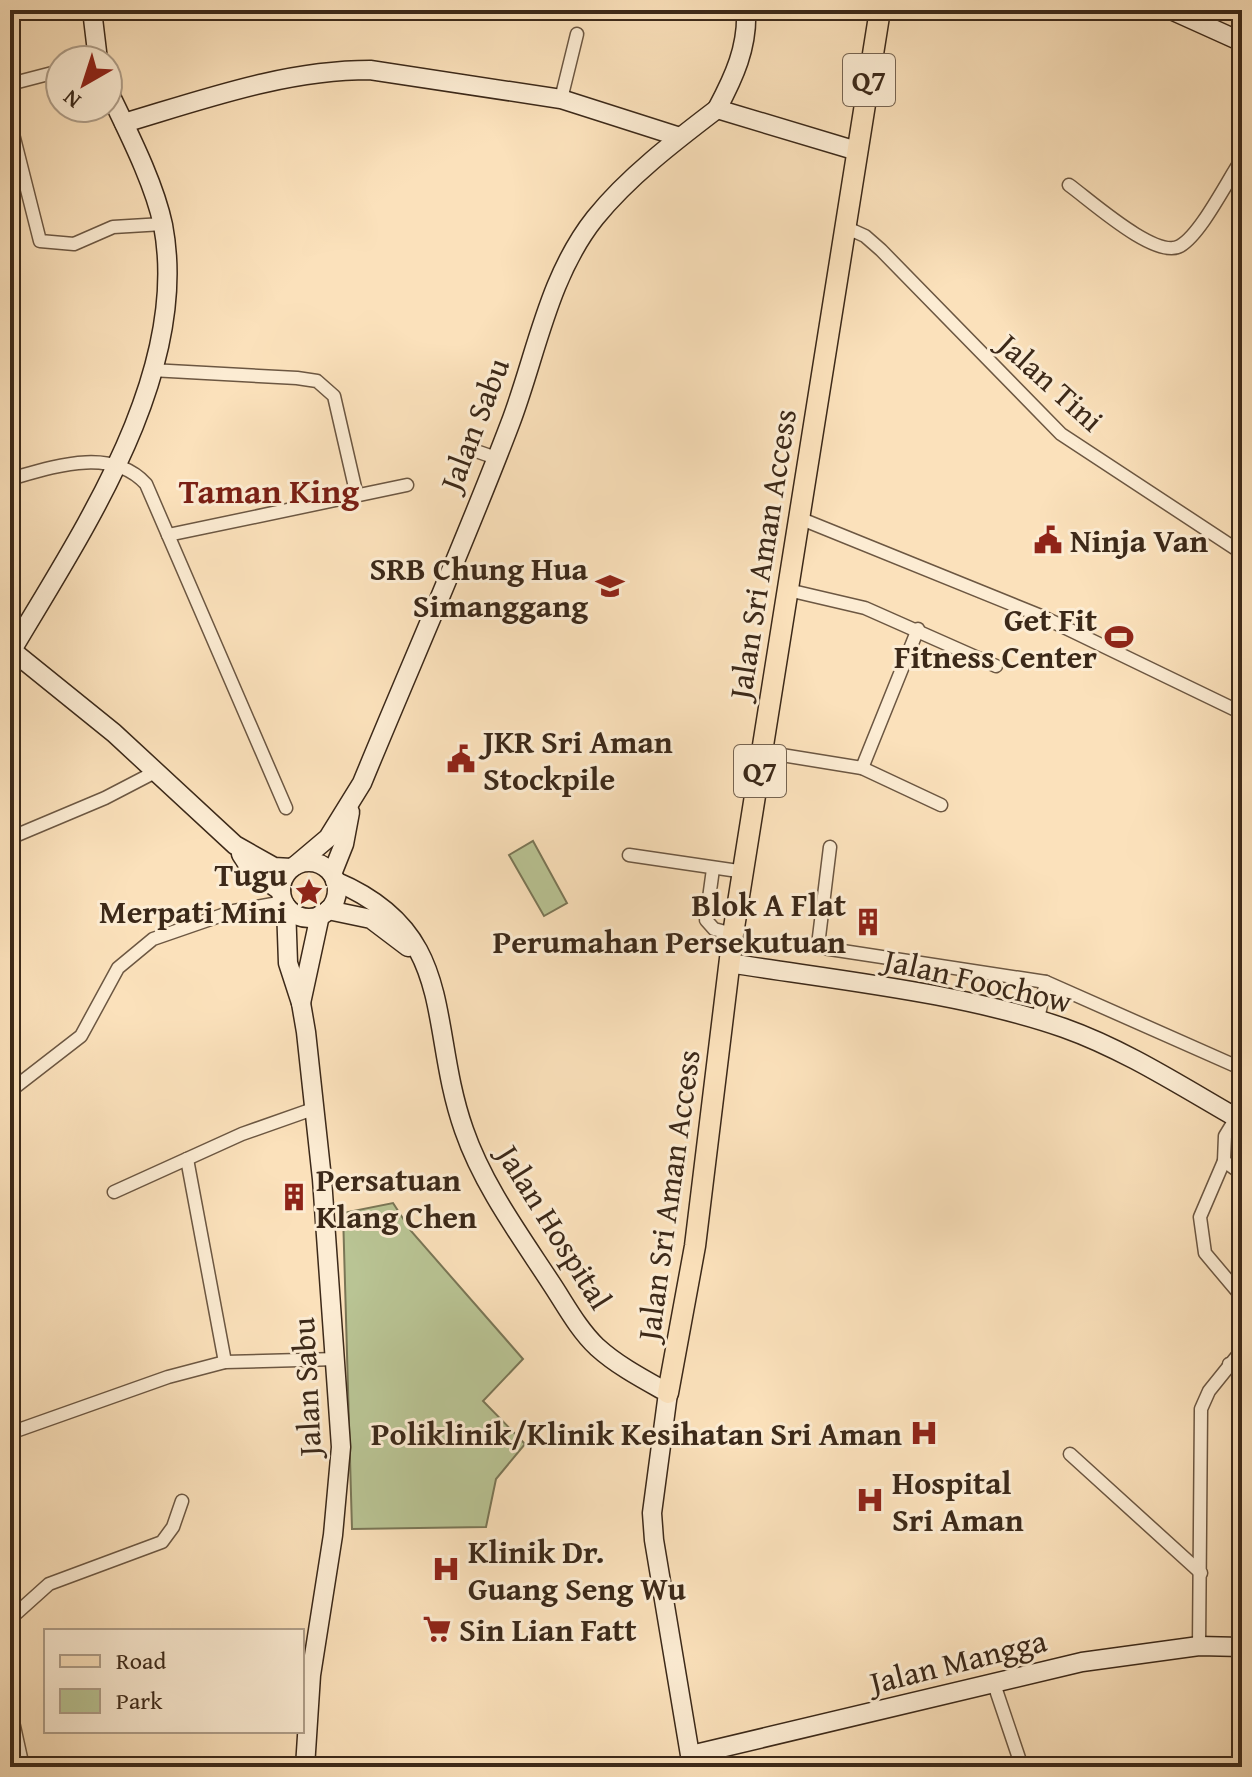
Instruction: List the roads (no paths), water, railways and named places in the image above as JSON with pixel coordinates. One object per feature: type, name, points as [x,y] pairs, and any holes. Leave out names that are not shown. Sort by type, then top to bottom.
[{"type":"main road","name":"Jalan Sri Aman Access","points":[[668,1393],[695,1246],[733,934],[880,10]]},
{"type":"street","points":[[92,10],[96,44]]},
{"type":"street","points":[[746,10],[742,52],[736,75],[717,109],[857,151]]},
{"type":"street","points":[[1171,10],[1242,42]]},
{"type":"street","points":[[561,99],[577,34]]},
{"type":"street","points":[[426,967],[382,925],[324,913],[301,916],[252,871],[235,845],[157,771],[11,650],[118,466],[142,406],[151,370],[166,291],[163,224],[124,123],[267,81],[341,70],[370,70],[561,99],[680,137]]},
{"type":"street","points":[[10,84],[44,75]]},
{"type":"street","name":"Jalan Sabu","points":[[351,805],[496,458],[543,323],[576,246],[596,217],[680,137],[717,109]]},
{"type":"street","points":[[12,130],[40,241],[74,244],[113,227],[163,224]]},
{"type":"street","points":[[1069,185],[1156,248],[1174,249],[1189,239],[1242,159]]},
{"type":"street","name":"Jalan Tini","points":[[845,227],[865,236],[881,250],[1061,434],[1242,553]]},
{"type":"street","points":[[151,370],[297,378],[323,385],[334,396],[357,496]]},
{"type":"street","points":[[476,451],[496,458]]},
{"type":"street","points":[[10,479],[67,463],[118,466],[133,471],[146,484],[286,808]]},
{"type":"street","points":[[168,535],[407,485]]},
{"type":"street","points":[[799,518],[1041,616],[1242,713]]},
{"type":"street","points":[[788,590],[865,608],[996,666]]},
{"type":"street","points":[[862,768],[918,629]]},
{"type":"street","points":[[763,752],[862,768],[941,805]]},
{"type":"street","points":[[10,838],[105,798],[157,771]]},
{"type":"street","points":[[301,1003],[288,963],[285,875],[328,838],[351,805]]},
{"type":"street","points":[[301,1003],[324,913],[336,897],[334,878],[351,805]]},
{"type":"street","points":[[235,845],[274,867],[320,864],[334,878]]},
{"type":"street","points":[[830,847],[819,937],[823,948],[1046,982],[1238,1067]]},
{"type":"street","points":[[629,855],[745,872]]},
{"type":"street","points":[[713,869],[706,920],[714,929],[733,934]]},
{"type":"street","name":"Jalan Hospital","points":[[334,878],[368,895],[395,917],[418,949],[426,967],[444,1035],[451,1089],[465,1131],[488,1182],[596,1345],[621,1366],[668,1393]]},
{"type":"street","points":[[10,1091],[81,1036],[118,968],[153,939],[234,911],[284,900]]},
{"type":"street","name":"Jalan Foochow","points":[[729,963],[969,1004],[1038,1019],[1111,1048],[1235,1121]]},
{"type":"street","points":[[1038,1019],[1046,982]]},
{"type":"street","name":"Jalan Sabu","points":[[301,1003],[322,1179],[341,1447],[339,1488],[313,1659],[305,1767]]},
{"type":"street","points":[[114,1192],[242,1134],[313,1109]]},
{"type":"street","points":[[1235,1121],[1200,1217],[1205,1253],[1242,1297]]},
{"type":"street","points":[[1224,1155],[1242,1174]]},
{"type":"street","points":[[187,1159],[225,1362]]},
{"type":"street","points":[[10,1323],[10,1332]]},
{"type":"street","points":[[1199,1646],[1201,1409],[1209,1391],[1242,1350]]},
{"type":"street","points":[[10,1433],[168,1377],[225,1362],[337,1359]]},
{"type":"street","points":[[1229,1364],[1242,1375]]},
{"type":"street","name":"Q7","points":[[668,1393],[652,1513],[692,1761]]},
{"type":"street","points":[[1070,1454],[1201,1573]]},
{"type":"street","points":[[10,1619],[49,1584],[162,1542],[173,1527],[182,1501]]},
{"type":"street","name":"Jalan Mangga","points":[[692,1761],[1082,1662],[1199,1646],[1242,1647]]},
{"type":"street","points":[[994,1684],[1022,1767]]},
{"type":"street","points":[[10,1708],[23,1767]]},
{"type":"place","name":"Ninja Van","points":[[1048,540]]},
{"type":"place","name":"SRB Chung Hua Simanggang","points":[[610,586]]},
{"type":"place","name":"Get Fit Fitness Center","points":[[1119,637]]},
{"type":"place","name":"JKR Sri Aman Stockpile","points":[[461,759]]},
{"type":"place","name":"Tugu Merpati Mini","points":[[309,892]]},
{"type":"place","name":"Blok A Flat Perumahan Persekutuan","points":[[868,922]]},
{"type":"place","name":"Persatuan Klang Chen","points":[[294,1197]]},
{"type":"place","name":"Poliklinik/Klinik Kesihatan Sri Aman","points":[[924,1433]]},
{"type":"place","name":"Hospital Sri Aman","points":[[870,1500]]},
{"type":"place","name":"Klinik Dr. Guang Seng Wu","points":[[446,1569]]},
{"type":"place","name":"Sin Lian Fatt","points":[[437,1629]]},
{"type":"district","name":"Taman King","points":[[269,490]]}]
